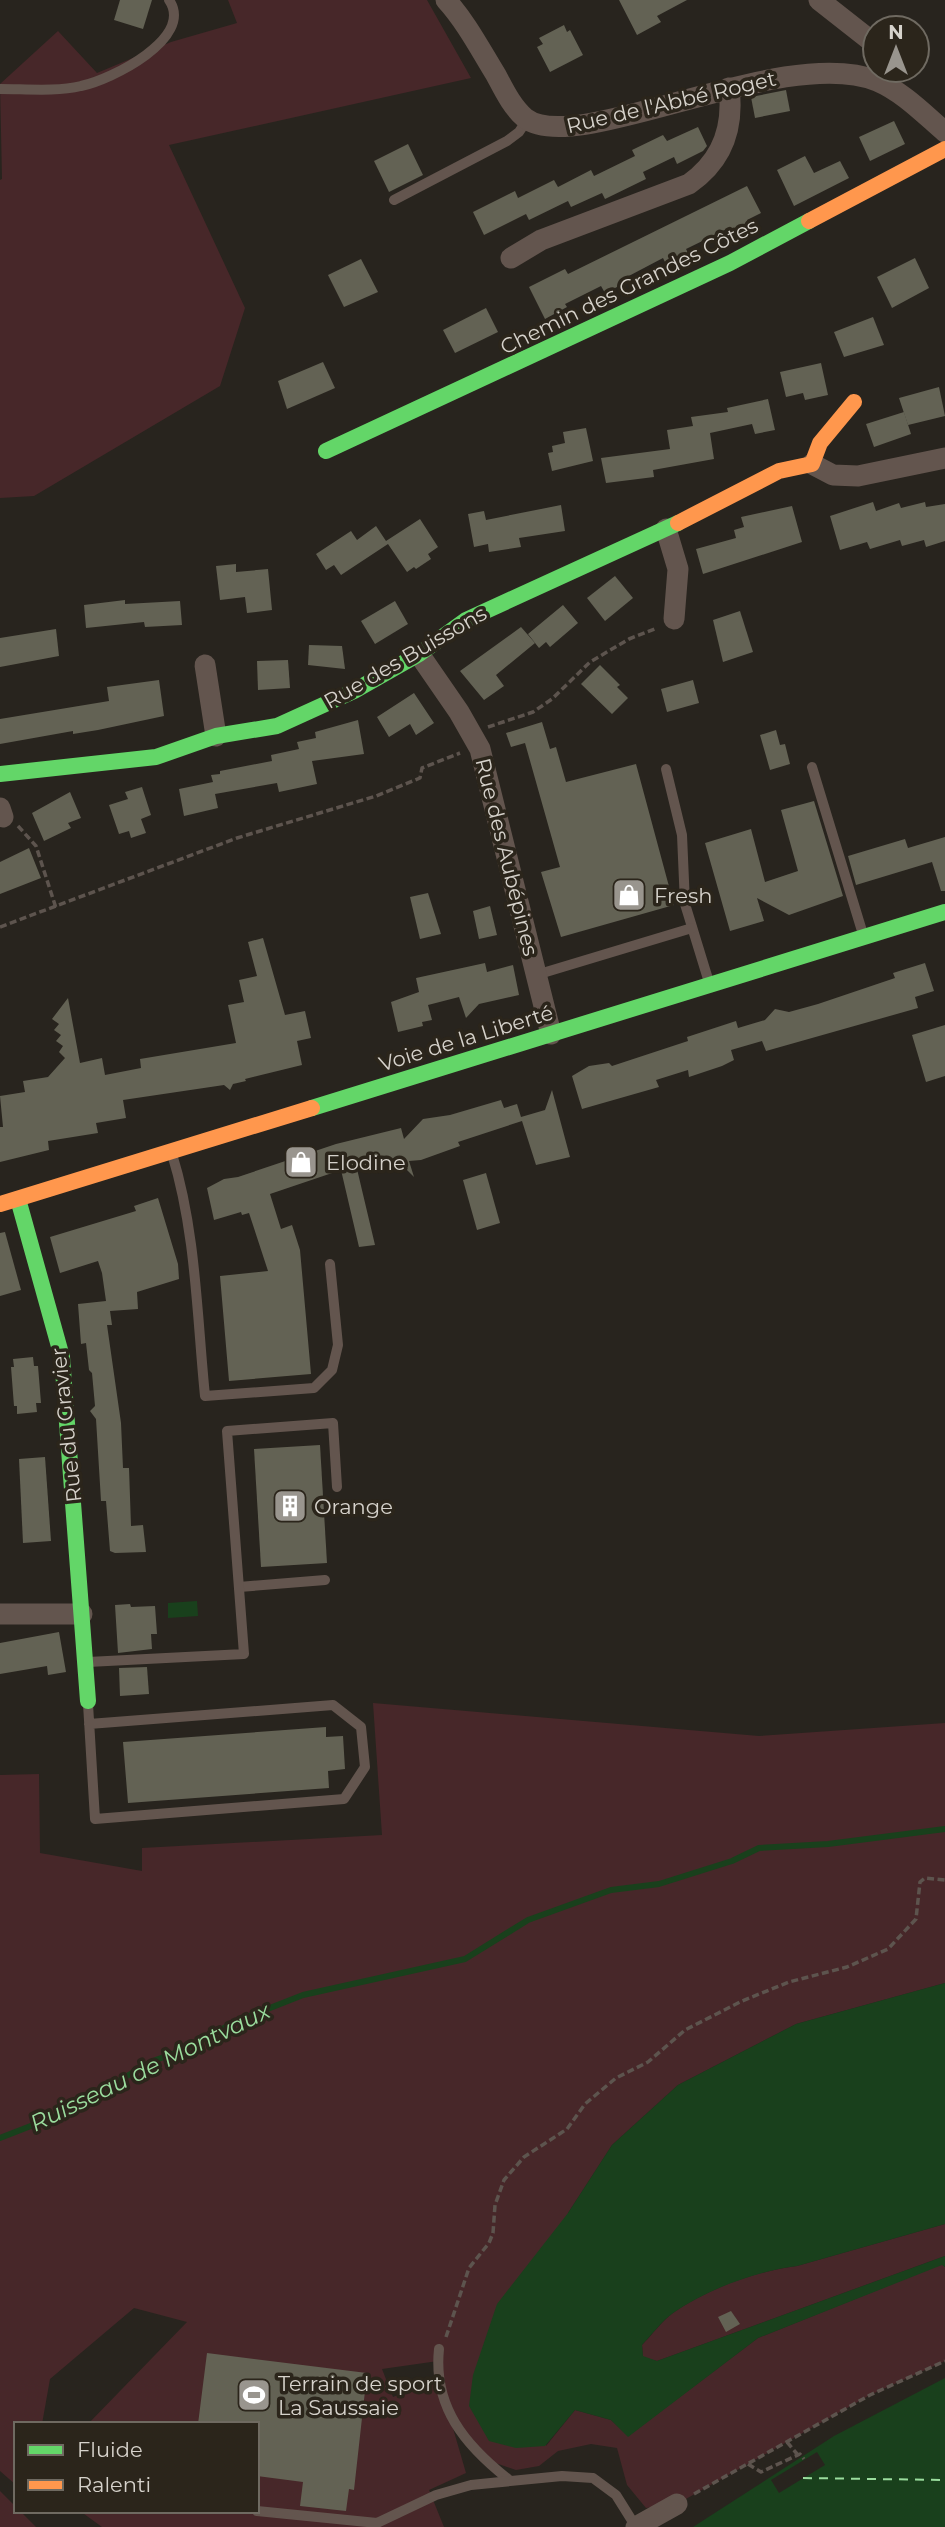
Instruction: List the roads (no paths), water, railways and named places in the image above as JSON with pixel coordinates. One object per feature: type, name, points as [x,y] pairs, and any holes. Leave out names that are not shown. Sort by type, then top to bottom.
[{"type":"street","points":[[446,0],[471,32],[514,107],[527,120]]},
{"type":"street","points":[[819,0],[861,33]]},
{"type":"street","name":"Rue de l'Abbé Roget","points":[[527,120],[545,127],[564,129],[729,88],[812,73],[861,76]]},
{"type":"street","points":[[888,84],[945,132]]},
{"type":"street","points":[[511,258],[541,240],[689,184],[709,170],[727,135],[729,88]]},
{"type":"street","name":"Chemin des Grandes Côtes","points":[[326,451],[730,263],[945,149]]},
{"type":"street","points":[[853,402],[820,443],[812,464],[833,475],[858,476],[945,458]]},
{"type":"street","name":"Rue des Buissons","points":[[0,774],[156,757],[216,736],[277,726],[355,691],[418,654],[466,620],[666,529],[779,471],[812,464]]},
{"type":"street","points":[[666,529],[678,569],[674,619]]},
{"type":"street","name":"Rue des Aubépines","points":[[418,654],[480,749],[551,1034]]},
{"type":"street","points":[[205,665],[216,736]]},
{"type":"street","name":"Voie de la Liberté","points":[[0,1204],[945,912]]},
{"type":"street","name":"Rue du Gravier","points":[[18,1199],[62,1357],[88,1701]]},
{"type":"street","points":[[0,1614],[82,1614]]},
{"type":"street","points":[[636,2527],[677,2504]]},
{"type":"lane","points":[[0,89],[82,86],[137,61],[157,47],[173,28],[176,16],[169,0]]},
{"type":"lane","points":[[394,200],[507,141],[519,132],[527,120]]},
{"type":"lane","points":[[812,767],[863,937]]},
{"type":"lane","points":[[666,769],[682,835],[685,904],[710,985]]},
{"type":"lane","points":[[536,975],[692,928]]},
{"type":"lane","points":[[172,1152],[181,1181],[188,1228],[205,1396],[314,1388],[332,1370],[338,1345],[330,1264]]},
{"type":"lane","points":[[86,1662],[244,1654],[227,1431],[332,1423],[337,1488]]},
{"type":"lane","points":[[239,1587],[325,1580]]},
{"type":"lane","points":[[88,1701],[89,1724],[95,1819],[344,1799],[365,1767],[361,1727],[333,1705],[89,1724]]},
{"type":"lane","points":[[439,2349],[437,2381],[449,2415],[481,2458],[508,2479]]},
{"type":"lane","points":[[259,2511],[377,2523],[436,2494],[508,2479],[562,2476],[593,2478],[616,2495],[636,2527]]},
{"type":"waterway","name":"Ruisseau de Montvaux","points":[[0,2138],[59,2115],[153,2061],[186,2049],[237,2021],[303,1995],[465,1959],[528,1920],[611,1890],[659,1884],[732,1861],[759,1848],[828,1844],[945,1829]]},
{"type":"place","name":"Fresh","points":[[629,895]]},
{"type":"place","name":"Elodine","points":[[301,1162]]},
{"type":"place","name":"Orange","points":[[290,1506]]},
{"type":"place","name":"Terrain de sport La Saussaie","points":[[254,2395]]}]
